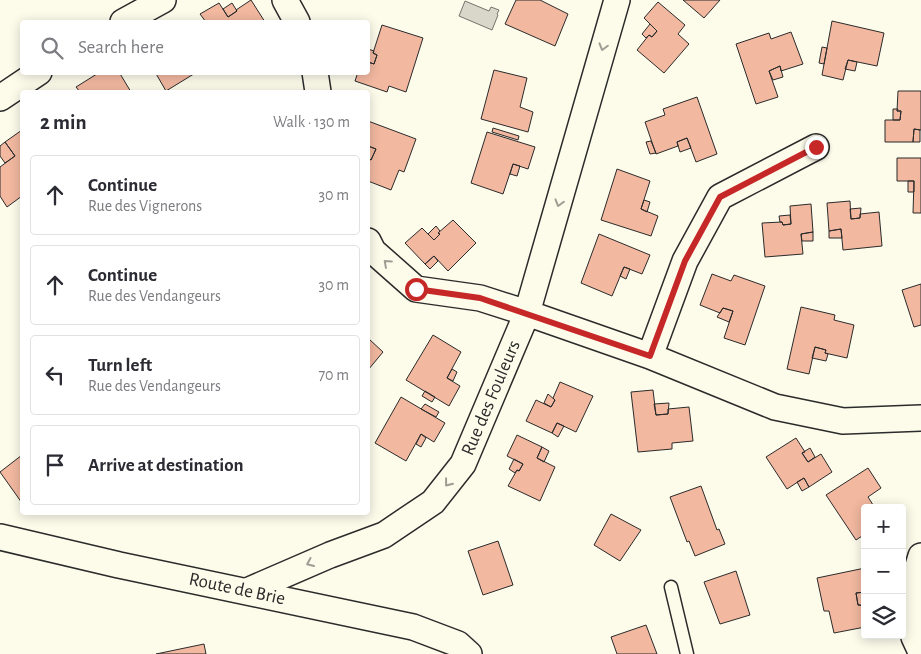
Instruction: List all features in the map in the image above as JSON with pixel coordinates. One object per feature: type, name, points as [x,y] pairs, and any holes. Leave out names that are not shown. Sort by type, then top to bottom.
[{"type":"street","points":[[127,20],[163,0]]},
{"type":"street","points":[[285,0],[296,20]]},
{"type":"street","name":"Rue des Fouleurs","points":[[248,591],[330,555],[384,535],[433,502],[463,464],[527,313],[617,0]]},
{"type":"street","points":[[0,98],[34,75]]},
{"type":"street","points":[[315,75],[318,90]]},
{"type":"street","points":[[650,356],[685,261],[720,197],[816,147]]},
{"type":"street","points":[[370,246],[373,251],[416,289],[480,298],[527,313],[650,356],[775,407],[843,421],[921,418]]},
{"type":"street","name":"Route de Brie","points":[[0,537],[119,565],[413,627],[458,644],[469,654]]},
{"type":"street","points":[[921,556],[913,583],[914,637],[921,652]]},
{"type":"lane","points":[[671,587],[687,654]]},
{"type":"shaded area","points":[[465,1],[489,11],[491,7],[499,10],[492,30],[459,16]]},
{"type":"building","points":[[251,0],[264,20],[204,20],[200,14],[219,3],[228,17]]},
{"type":"building","points":[[516,0],[540,0],[568,14],[555,46],[505,24]]},
{"type":"building","points":[[683,0],[720,0],[704,18]]},
{"type":"building","points":[[658,2],[685,25],[678,34],[689,44],[664,73],[637,50],[649,35],[652,37],[657,31],[644,18]]},
{"type":"building","points":[[232,3],[237,11],[228,17],[223,9]]},
{"type":"building","points":[[832,21],[884,33],[877,66],[848,60],[843,80],[822,75]]},
{"type":"building","points":[[650,24],[657,31],[652,37],[649,35],[646,38],[642,34]]},
{"type":"building","points":[[382,25],[423,38],[406,92],[389,86],[387,92],[355,81],[357,75],[370,75],[370,63],[374,64],[377,55],[373,53]]},
{"type":"building","points":[[791,32],[803,64],[781,71],[780,66],[769,71],[778,97],[756,104],[736,44],[769,33],[771,39]]},
{"type":"building","points":[[822,47],[827,48],[824,64],[819,63]]},
{"type":"building","points":[[370,50],[377,55],[374,64],[370,63]]},
{"type":"building","points":[[848,60],[857,62],[855,71],[845,69]]},
{"type":"building","points":[[780,66],[783,77],[773,80],[769,71]]},
{"type":"building","points":[[494,70],[527,78],[520,107],[533,112],[528,132],[481,119]]},
{"type":"building","points":[[95,75],[121,75],[130,90],[78,90],[76,87]]},
{"type":"building","points":[[157,75],[192,75],[168,90],[165,90]]},
{"type":"building","points":[[898,91],[921,91],[921,130],[914,129],[913,142],[885,142],[885,120],[900,120],[901,111],[897,111]]},
{"type":"building","points":[[697,97],[717,154],[696,162],[687,138],[677,142],[678,146],[656,154],[645,122],[665,115],[663,109]]},
{"type":"building","points":[[893,109],[901,111],[900,120],[893,120]]},
{"type":"building","points":[[370,122],[416,139],[404,172],[399,170],[391,190],[370,182],[370,159],[376,149],[370,147]]},
{"type":"building","points":[[493,128],[519,136],[518,140],[492,132]]},
{"type":"building","points":[[914,129],[920,130],[920,142],[913,142]]},
{"type":"building","points":[[20,131],[20,197],[7,207],[0,196],[0,167],[15,156],[5,142]]},
{"type":"building","points":[[487,132],[535,147],[528,169],[513,164],[503,194],[471,183]]},
{"type":"building","points":[[687,138],[691,148],[680,152],[677,142]]},
{"type":"building","points":[[651,141],[656,153],[650,154],[646,142]]},
{"type":"building","points":[[5,142],[15,156],[5,163],[0,156],[0,146]]},
{"type":"building","points":[[370,147],[376,149],[370,159]]},
{"type":"building","points":[[897,158],[921,158],[921,213],[913,213],[914,181],[897,181]]},
{"type":"building","points":[[513,164],[520,166],[517,176],[510,174]]},
{"type":"building","points":[[617,169],[650,181],[641,209],[658,216],[651,236],[601,220]]},
{"type":"building","points":[[908,181],[914,181],[914,192],[908,192]]},
{"type":"building","points":[[644,200],[650,202],[647,212],[641,209]]},
{"type":"building","points":[[850,201],[851,219],[860,218],[860,214],[879,212],[882,246],[843,250],[841,229],[829,231],[827,203]]},
{"type":"building","points":[[811,204],[813,232],[801,234],[803,254],[765,257],[762,223],[782,222],[783,225],[791,224],[790,206]]},
{"type":"building","points":[[861,208],[860,218],[851,219],[850,209]]},
{"type":"building","points":[[790,215],[791,224],[783,225],[780,222],[779,216]]},
{"type":"building","points":[[453,220],[476,243],[448,271],[434,256],[425,264],[405,243],[422,228],[434,240],[440,234],[438,233]]},
{"type":"building","points":[[436,226],[440,234],[434,240],[428,234]]},
{"type":"building","points":[[841,229],[842,238],[829,238],[829,231]]},
{"type":"building","points":[[813,232],[813,241],[802,241],[801,234]]},
{"type":"building","points":[[599,234],[650,255],[642,274],[624,267],[612,296],[581,283]]},
{"type":"building","points":[[434,256],[438,261],[430,269],[425,264]]},
{"type":"building","points":[[624,267],[630,269],[626,279],[620,276]]},
{"type":"building","points":[[712,274],[731,281],[734,275],[765,286],[745,345],[724,338],[733,311],[723,308],[720,313],[700,305]]},
{"type":"building","points":[[921,284],[921,325],[914,327],[902,290]]},
{"type":"building","points":[[801,307],[835,315],[834,320],[854,325],[847,358],[825,353],[826,350],[815,347],[809,374],[787,369]]},
{"type":"building","points":[[723,308],[733,311],[729,322],[717,317]]},
{"type":"building","points":[[433,335],[461,352],[447,378],[460,386],[449,406],[406,380]]},
{"type":"building","points":[[370,340],[383,352],[370,368]]},
{"type":"building","points":[[815,347],[826,350],[825,353],[828,354],[826,361],[812,358]]},
{"type":"building","points":[[452,369],[457,372],[453,381],[447,378]]},
{"type":"building","points":[[560,382],[593,396],[576,432],[557,423],[552,433],[526,421],[536,400],[551,407]]},
{"type":"building","points":[[653,390],[656,415],[668,414],[668,409],[689,407],[693,441],[672,443],[672,449],[638,452],[631,392]]},
{"type":"building","points":[[425,391],[435,397],[432,402],[422,396]]},
{"type":"building","points":[[548,394],[555,400],[551,407],[544,403]]},
{"type":"building","points":[[401,397],[445,423],[434,442],[421,434],[406,461],[375,443]]},
{"type":"building","points":[[669,403],[668,414],[656,415],[654,404]]},
{"type":"building","points":[[425,404],[439,412],[436,417],[421,409]]},
{"type":"building","points":[[557,423],[564,426],[558,437],[552,433]]},
{"type":"building","points":[[421,434],[426,438],[421,447],[416,444]]},
{"type":"building","points":[[517,435],[542,447],[537,458],[555,467],[540,501],[508,486],[517,470],[519,471],[523,464],[507,456]]},
{"type":"building","points":[[796,438],[805,452],[802,453],[808,462],[821,454],[832,472],[809,487],[804,478],[787,489],[766,457]]},
{"type":"building","points":[[542,447],[549,451],[544,462],[537,458]]},
{"type":"building","points":[[810,448],[815,457],[808,462],[802,453]]},
{"type":"building","points":[[20,457],[20,500],[0,472]]},
{"type":"building","points":[[514,459],[523,464],[519,471],[517,470],[515,473],[509,469]]},
{"type":"building","points":[[868,468],[881,488],[868,497],[872,504],[861,504],[861,537],[856,540],[826,495]]},
{"type":"building","points":[[804,478],[809,487],[802,491],[797,482]]},
{"type":"building","points":[[701,486],[717,530],[719,529],[725,544],[695,556],[689,541],[687,542],[670,497]]},
{"type":"building","points":[[611,514],[641,530],[620,561],[594,545]]},
{"type":"building","points":[[498,541],[513,585],[483,595],[468,551]]},
{"type":"building","points":[[861,569],[861,592],[856,593],[858,605],[861,605],[861,628],[834,633],[829,611],[824,611],[817,578]]},
{"type":"building","points":[[736,571],[750,615],[720,624],[704,582]]},
{"type":"building","points":[[861,592],[861,605],[858,605],[856,593]]},
{"type":"building","points":[[646,625],[657,654],[617,654],[611,637]]},
{"type":"building","points":[[204,644],[206,654],[156,654]]},
{"type":"route","points":[[416,289],[480,298],[650,356],[685,261],[720,197],[816,147]]}]
